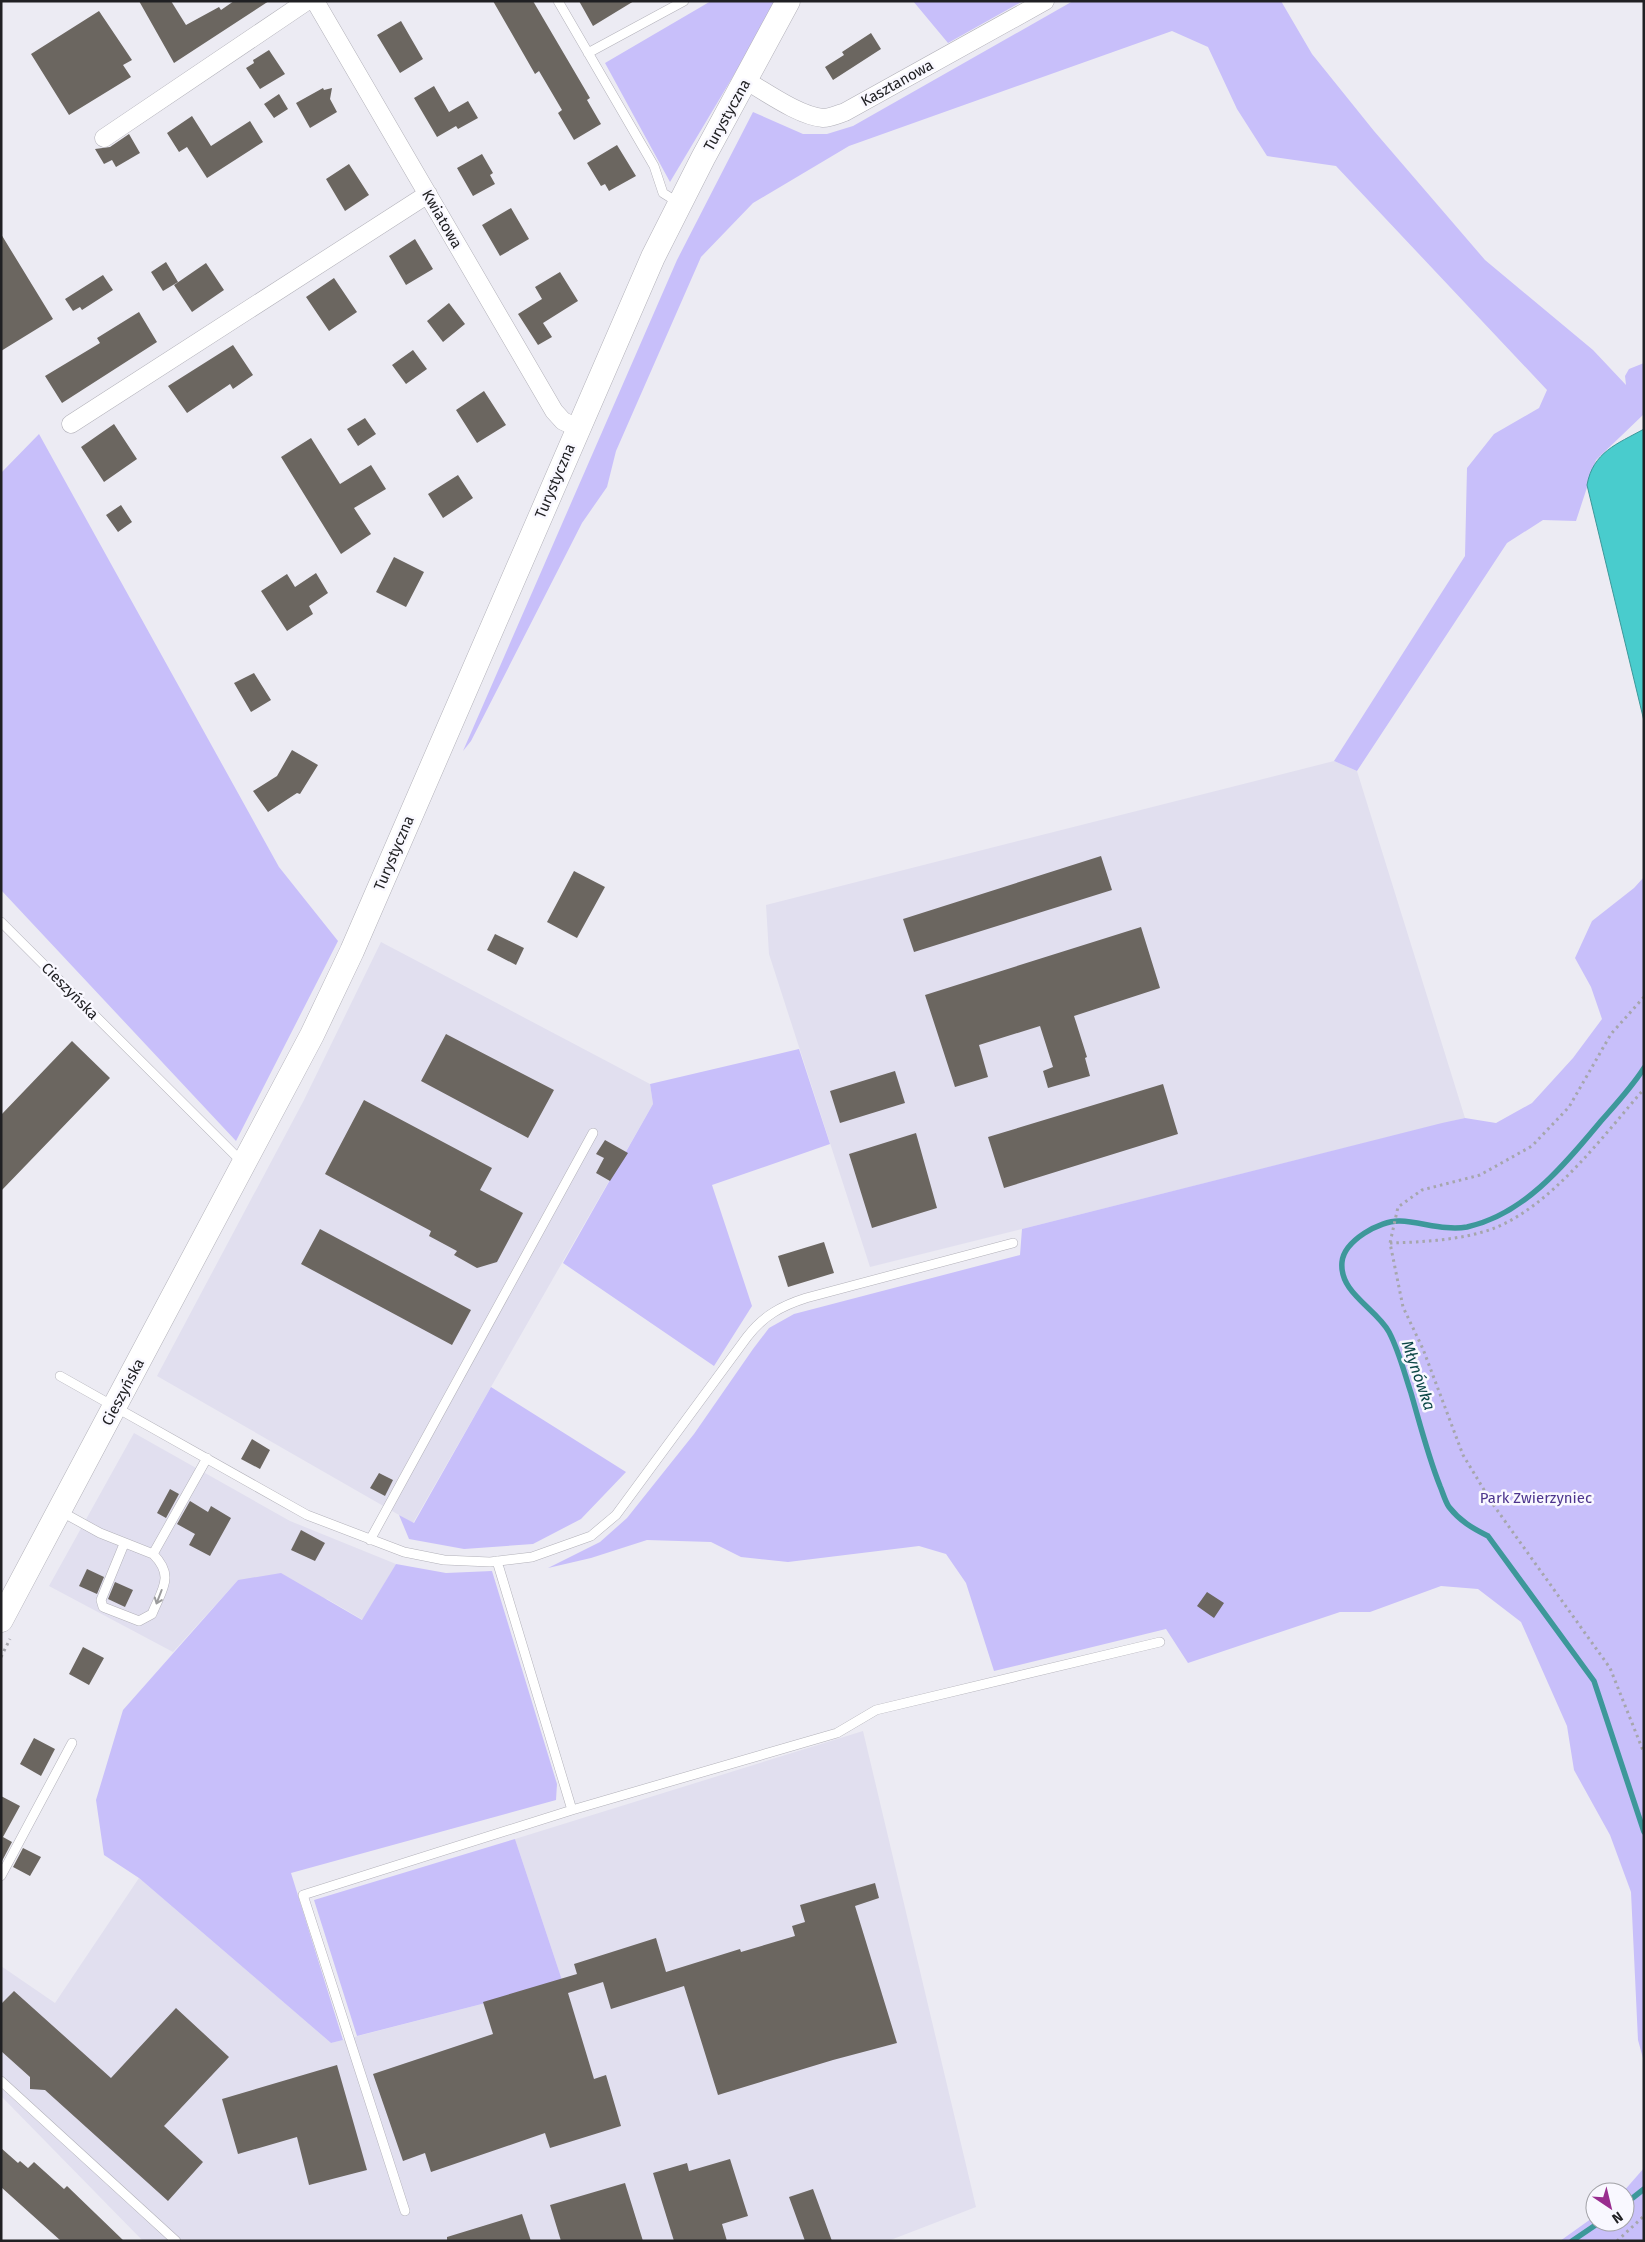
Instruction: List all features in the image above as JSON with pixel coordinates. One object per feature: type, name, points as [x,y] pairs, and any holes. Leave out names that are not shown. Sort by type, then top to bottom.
[{"type":"main road","name":"Turystyczna","points":[[342,971],[653,257],[788,1]]},
{"type":"main road","name":"Cieszyńska","points":[[1,1620],[245,1164],[294,1070],[342,971]]},
{"type":"street","points":[[104,138],[307,1]]},
{"type":"street","name":"Kwiatowa","points":[[315,1],[554,411],[568,424],[578,428]]},
{"type":"street","name":"Kasztanowa","points":[[746,80],[798,109],[823,118],[830,117],[846,112],[1045,1]]},
{"type":"street","points":[[71,424],[428,194]]},
{"type":"lane","points":[[558,1],[654,166],[663,193],[680,203]]},
{"type":"lane","points":[[588,52],[684,1]]},
{"type":"lane","name":"Cieszyńska","points":[[1,922],[238,1160],[245,1164]]},
{"type":"lane","points":[[370,1540],[593,1133]]},
{"type":"lane","points":[[60,1376],[307,1515],[370,1540],[404,1552],[444,1560],[497,1561],[532,1557],[584,1539],[605,1526],[616,1515],[758,1322],[773,1311],[806,1298],[1014,1243]]},
{"type":"lane","points":[[153,1554],[208,1458]]},
{"type":"lane","points":[[60,1511],[124,1544],[153,1554],[163,1564],[166,1574],[152,1614],[139,1622],[103,1607],[101,1600],[124,1544]]},
{"type":"lane","points":[[497,1561],[572,1810]]},
{"type":"lane","points":[[405,2211],[304,1895],[572,1810],[837,1733],[876,1710],[1160,1642]]},
{"type":"lane","points":[[1,1876],[72,1743]]},
{"type":"lane","points":[[1,2081],[176,2241]]},
{"type":"path","points":[[1644,997],[1611,1034],[1569,1107],[1532,1146],[1480,1175],[1422,1190],[1398,1207],[1390,1243],[1403,1307],[1423,1350],[1463,1455],[1492,1503],[1610,1668],[1644,1753]]},
{"type":"path","points":[[1390,1243],[1433,1241],[1492,1229],[1536,1204],[1583,1158],[1644,1089]]},
{"type":"path","points":[[1617,2241],[1644,2216]]},
{"type":"shaded area","points":[[1334,761],[1357,771],[1465,1118],[870,1267],[769,954],[766,905]]},
{"type":"shaded area","points":[[381,942],[650,1084],[653,1104],[413,1523],[157,1376],[304,1100]]},
{"type":"shaded area","points":[[134,1433],[290,1521],[396,1564],[363,1620],[327,1599],[238,1580],[173,1652],[49,1586]]},
{"type":"shaded area","points":[[863,1731],[976,2207],[888,2241],[143,2241],[1,2096],[1,1966],[55,2003],[139,1878],[331,2043],[563,1983],[515,1839]]},
{"type":"green space","points":[[711,1],[778,1],[670,182],[605,63]]},
{"type":"green space","points":[[913,1],[1023,1],[948,43]]},
{"type":"green space","points":[[1073,1],[1281,1],[1312,54],[1374,131],[1485,260],[1593,350],[1626,385],[1625,376],[1629,369],[1644,363],[1644,414],[1596,460],[1576,521],[1543,520],[1507,543],[1357,771],[1334,761],[1465,556],[1467,468],[1494,434],[1539,408],[1547,390],[1336,166],[1267,156],[1237,109],[1208,47],[1172,31],[849,146],[753,203],[701,257],[616,451],[607,487],[582,523],[471,741],[463,751],[677,260],[753,112],[803,134],[827,134],[853,126]]},
{"type":"green space","points":[[39,434],[279,867],[338,941],[236,1141],[1,890],[1,473]]},
{"type":"green space","name":"Park Zwierzyniec","points":[[1644,877],[1644,2062],[1638,2040],[1631,1892],[1610,1835],[1574,1770],[1567,1726],[1521,1622],[1478,1589],[1441,1586],[1370,1612],[1340,1612],[1188,1663],[1166,1629],[994,1671],[966,1583],[946,1554],[919,1546],[788,1562],[741,1557],[711,1542],[647,1540],[591,1558],[548,1568],[600,1542],[627,1518],[694,1434],[769,1328],[794,1314],[1020,1255],[1022,1229],[1442,1123],[1465,1118],[1496,1123],[1532,1103],[1573,1058],[1602,1019],[1591,987],[1575,958],[1592,921],[1634,888]]},
{"type":"green space","points":[[799,1049],[830,1144],[712,1185],[752,1306],[714,1366],[563,1263],[653,1104],[650,1084]]},
{"type":"green space","points":[[491,1387],[626,1472],[581,1519],[533,1544],[464,1549],[409,1539],[399,1515],[414,1523]]},
{"type":"green space","points":[[396,1564],[446,1573],[492,1571],[557,1784],[556,1800],[291,1873],[343,2040],[331,2043],[139,1878],[104,1855],[96,1800],[123,1710],[238,1580],[281,1573],[362,1620]]},
{"type":"green space","points":[[515,1839],[563,1983],[357,2036],[314,1900]]},
{"type":"green space","points":[[1644,2168],[1644,2241],[1560,2241],[1585,2223],[1585,2232],[1635,2232],[1635,2182],[1632,2182]]},
{"type":"water","points":[[1644,429],[1644,721],[1587,485],[1595,464],[1608,450]]},
{"type":"building","points":[[139,1],[171,1],[186,25],[219,7],[221,10],[234,1],[269,1],[174,63]]},
{"type":"building","points":[[493,1],[533,1],[590,98],[587,100],[601,124],[574,140],[558,113],[562,110],[539,71],[535,74]]},
{"type":"building","points":[[579,1],[634,1],[593,26]]},
{"type":"building","points":[[99,11],[132,60],[123,65],[131,77],[69,115],[31,54]]},
{"type":"building","points":[[401,21],[423,59],[400,73],[377,35]]},
{"type":"building","points":[[871,33],[881,49],[833,80],[825,67],[844,55],[842,52]]},
{"type":"building","points":[[269,50],[285,74],[260,89],[246,68],[254,63],[253,60]]},
{"type":"building","points":[[434,86],[449,112],[468,101],[478,118],[458,129],[456,126],[437,137],[414,98]]},
{"type":"building","points":[[323,88],[324,90],[332,88],[330,99],[337,112],[310,128],[296,103]]},
{"type":"building","points":[[279,94],[288,109],[274,118],[264,104]]},
{"type":"building","points":[[192,116],[211,146],[250,121],[263,142],[207,178],[187,147],[179,152],[167,133]]},
{"type":"building","points":[[129,134],[140,153],[116,167],[112,160],[104,164],[95,149],[110,147]]},
{"type":"building","points":[[617,145],[636,176],[609,191],[605,184],[601,186],[587,163]]},
{"type":"building","points":[[482,154],[493,173],[490,175],[495,184],[473,196],[457,168]]},
{"type":"building","points":[[349,164],[369,195],[345,211],[326,179]]},
{"type":"building","points":[[511,208],[529,239],[500,256],[482,225]]},
{"type":"building","points":[[1,234],[53,319],[1,351]]},
{"type":"building","points":[[415,239],[433,269],[406,285],[389,256]]},
{"type":"building","points":[[166,262],[178,282],[163,291],[151,272]]},
{"type":"building","points":[[206,263],[224,290],[192,312],[174,285]]},
{"type":"building","points":[[560,272],[578,301],[543,323],[552,337],[538,345],[518,314],[542,299],[535,287]]},
{"type":"building","points":[[103,275],[113,290],[82,310],[80,307],[73,311],[65,299]]},
{"type":"building","points":[[334,278],[357,312],[329,331],[306,297]]},
{"type":"building","points":[[449,303],[465,324],[443,342],[427,321]]},
{"type":"building","points":[[139,312],[157,342],[62,403],[45,376],[100,343],[97,338]]},
{"type":"building","points":[[233,345],[253,375],[233,389],[230,384],[187,413],[168,386]]},
{"type":"building","points":[[413,350],[427,369],[406,384],[392,365]]},
{"type":"building","points":[[484,391],[506,425],[477,443],[456,410]]},
{"type":"building","points":[[365,418],[376,434],[358,446],[347,429]]},
{"type":"building","points":[[114,424],[137,459],[104,482],[81,447]]},
{"type":"building","points":[[311,438],[340,484],[371,465],[386,489],[354,508],[371,534],[341,554],[281,457]]},
{"type":"building","points":[[458,475],[473,498],[443,518],[428,494]]},
{"type":"building","points":[[121,505],[132,522],[118,532],[106,515]]},
{"type":"building","points":[[394,557],[424,572],[406,607],[376,592]]},
{"type":"building","points":[[316,573],[328,593],[309,606],[313,614],[287,631],[261,591],[287,574],[295,587]]},
{"type":"building","points":[[254,673],[271,700],[251,712],[234,683]]},
{"type":"building","points":[[292,750],[318,765],[300,794],[297,793],[268,812],[253,791],[277,776]]},
{"type":"building","points":[[1101,856],[1112,890],[914,952],[903,919]]},
{"type":"building","points":[[574,871],[605,887],[577,938],[547,922]]},
{"type":"building","points":[[1141,927],[1160,988],[1074,1016],[1087,1057],[1085,1058],[1090,1076],[1048,1088],[1043,1071],[1053,1067],[1040,1026],[979,1045],[988,1077],[955,1087],[925,995]]},
{"type":"building","points":[[495,934],[524,948],[516,965],[487,950]]},
{"type":"building","points":[[446,1034],[554,1090],[528,1138],[421,1081]]},
{"type":"building","points":[[72,1041],[110,1078],[1,1191],[1,1115]]},
{"type":"building","points":[[895,1071],[905,1103],[840,1123],[830,1091]]},
{"type":"building","points":[[1163,1084],[1178,1134],[1004,1188],[988,1137]]},
{"type":"building","points":[[364,1100],[492,1168],[480,1190],[523,1213],[497,1262],[477,1268],[454,1255],[457,1251],[429,1236],[431,1231],[325,1174]]},
{"type":"building","points":[[916,1133],[937,1208],[872,1228],[849,1154]]},
{"type":"building","points":[[605,1140],[628,1153],[610,1181],[596,1173],[604,1158],[596,1154]]},
{"type":"building","points":[[320,1229],[471,1310],[452,1345],[301,1264]]},
{"type":"building","points":[[824,1242],[834,1273],[788,1287],[778,1256]]},
{"type":"building","points":[[252,1439],[270,1450],[260,1469],[241,1459]]},
{"type":"building","points":[[379,1473],[393,1480],[385,1496],[370,1488]]},
{"type":"building","points":[[170,1489],[179,1494],[166,1518],[157,1513]]},
{"type":"building","points":[[190,1501],[208,1512],[211,1506],[231,1518],[210,1556],[189,1545],[195,1534],[177,1524]]},
{"type":"building","points":[[301,1530],[325,1543],[315,1561],[291,1550]]},
{"type":"building","points":[[87,1569],[104,1577],[97,1594],[79,1586]]},
{"type":"building","points":[[115,1582],[133,1590],[125,1607],[108,1599]]},
{"type":"building","points":[[1207,1592],[1224,1603],[1214,1618],[1197,1606]]},
{"type":"building","points":[[83,1647],[104,1658],[89,1685],[69,1674]]},
{"type":"building","points":[[34,1738],[55,1749],[41,1776],[20,1764]]},
{"type":"building","points":[[1,1796],[20,1806],[3,1837],[12,1842],[2,1861]]},
{"type":"building","points":[[23,1848],[41,1857],[30,1876],[13,1867]]},
{"type":"building","points":[[875,1883],[879,1898],[855,1906],[897,2043],[833,2060],[718,2095],[684,1986],[611,2009],[603,1982],[568,1993],[594,2079],[606,2075],[621,2126],[550,2148],[545,2133],[431,2172],[425,2153],[403,2161],[373,2074],[493,2034],[483,2002],[577,1974],[574,1964],[656,1938],[666,1972],[740,1949],[741,1952],[795,1936],[792,1926],[805,1922],[800,1905]]},
{"type":"building","points":[[14,1991],[111,2078],[176,2008],[229,2057],[164,2126],[203,2162],[168,2201],[45,2090],[30,2089],[30,2077],[1,2051],[1,2004]]},
{"type":"building","points":[[337,2065],[367,2170],[309,2185],[297,2137],[238,2154],[222,2099]]},
{"type":"building","points":[[1,2148],[18,2163],[20,2161],[28,2168],[34,2162],[64,2189],[67,2186],[124,2241],[61,2241],[1,2187]]},
{"type":"building","points":[[730,2159],[748,2216],[722,2224],[727,2241],[674,2241],[653,2173],[687,2163],[689,2171]]},
{"type":"building","points":[[625,2183],[643,2241],[561,2241],[550,2205]]},
{"type":"building","points":[[813,2189],[832,2241],[805,2241],[789,2197]]},
{"type":"building","points":[[522,2214],[531,2241],[447,2241],[447,2237]]},
{"type":"waterway","name":"Młynówka","points":[[1644,1068],[1624,1095],[1558,1170],[1525,1199],[1507,1211],[1488,1220],[1459,1228],[1400,1221],[1383,1224],[1364,1233],[1356,1240],[1344,1254],[1342,1262],[1346,1283],[1383,1323],[1393,1339],[1432,1463],[1448,1505],[1462,1520],[1488,1536],[1594,1681],[1644,1832]]},
{"type":"waterway","name":"Młynówka","points":[[1635,2196],[1644,2189]]},
{"type":"waterway","name":"Młynówka","points":[[1572,2241],[1585,2232]]}]
